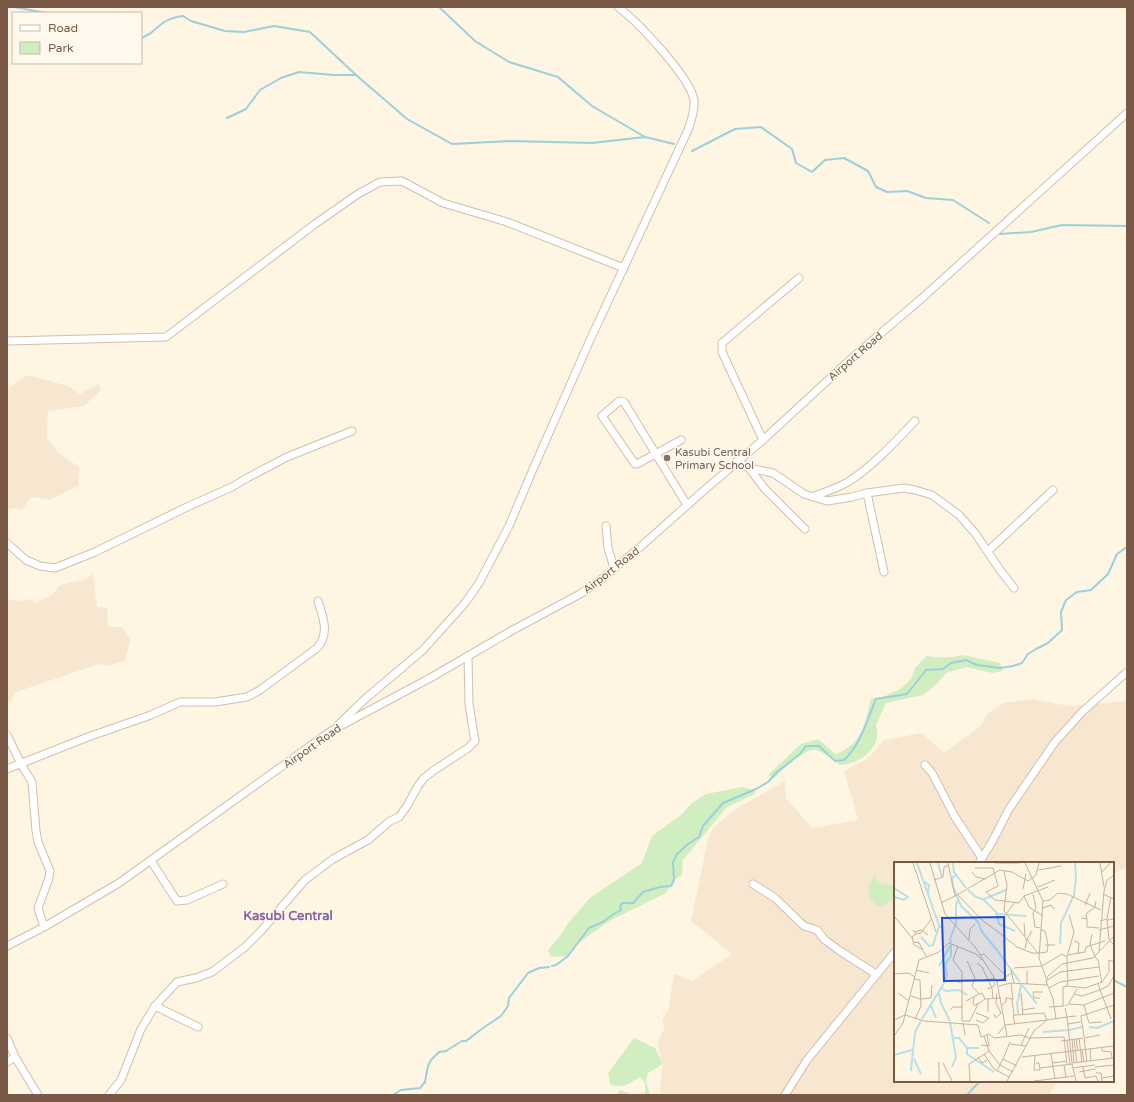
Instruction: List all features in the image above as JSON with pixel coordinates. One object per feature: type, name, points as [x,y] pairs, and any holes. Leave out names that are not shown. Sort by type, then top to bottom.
[{"type":"street","points":[[331,731],[365,699],[423,650],[465,603],[479,583],[509,526],[534,467],[688,130],[694,109],[690,88],[669,59],[638,24],[618,7]]},
{"type":"street","name":"Airport Road","points":[[7,946],[44,927],[119,883],[331,731],[432,677],[580,594],[598,582],[763,440],[852,358],[1127,113]]},
{"type":"street","points":[[7,341],[166,336],[315,224],[358,194],[380,182],[402,181],[443,203],[507,222],[624,268]]},
{"type":"street","points":[[763,440],[722,352],[722,343],[799,278]]},
{"type":"street","points":[[681,440],[656,454],[637,464],[635,464],[602,416],[620,401],[624,402],[656,454],[687,505]]},
{"type":"street","points":[[814,496],[833,490],[860,474],[915,421]]},
{"type":"street","points":[[7,543],[26,560],[40,566],[55,568],[95,552],[187,507],[219,494],[286,457],[352,431]]},
{"type":"street","points":[[737,461],[750,468],[773,473],[804,494],[832,501],[867,493],[904,488],[932,495],[959,515],[975,533],[1014,588]]},
{"type":"street","points":[[750,468],[765,489],[805,528]]},
{"type":"street","points":[[988,552],[1053,490]]},
{"type":"street","points":[[867,493],[884,572]]},
{"type":"street","points":[[606,526],[608,548],[614,568]]},
{"type":"street","points":[[7,769],[88,737],[151,715],[180,702],[215,702],[247,698],[322,644],[325,626],[318,601]]},
{"type":"street","points":[[109,1095],[121,1080],[142,1029],[155,1006],[177,982],[196,978],[212,972],[244,947],[261,932],[305,880],[333,859],[368,840],[390,821],[399,817],[408,806],[418,786],[424,778],[468,748],[475,741],[469,704],[468,656]]},
{"type":"street","points":[[926,765],[981,860],[1013,803],[1055,742],[1082,712],[1127,672]]},
{"type":"street","points":[[7,735],[21,764],[32,782],[38,842],[50,871],[49,878],[38,908],[44,927]]},
{"type":"street","points":[[151,861],[177,901],[187,900],[223,884]]},
{"type":"street","points":[[753,884],[775,898],[804,926],[817,930],[825,940],[876,974]]},
{"type":"street","points":[[785,1095],[807,1060],[894,953]]},
{"type":"street","points":[[155,1006],[198,1027]]},
{"type":"street","points":[[7,1038],[15,1057],[38,1095]]},
{"type":"street","points":[[7,1062],[15,1057]]},
{"type":"shaded area","points":[[28,375],[68,386],[80,394],[98,384],[101,390],[84,406],[48,411],[47,438],[58,453],[79,467],[78,486],[50,500],[31,497],[22,510],[7,508],[7,389]]},
{"type":"shaded area","points":[[93,574],[97,607],[107,608],[108,627],[122,627],[131,640],[124,661],[107,666],[99,664],[28,688],[15,693],[11,701],[7,702],[7,599],[17,601],[33,599],[35,603],[52,595],[60,585],[84,580]]},
{"type":"shaded area","points":[[1033,699],[1069,706],[1127,701],[1127,867],[1114,874],[1114,862],[894,862],[894,1082],[1056,1082],[1049,1095],[661,1095],[660,1086],[663,1063],[659,1052],[658,1041],[665,1027],[662,1021],[668,1010],[674,974],[692,981],[732,954],[691,921],[708,839],[713,828],[736,809],[785,781],[786,798],[812,828],[858,820],[844,771],[867,759],[884,740],[922,733],[944,753],[981,726],[987,714],[1003,703]]},
{"type":"green space","points":[[963,655],[1000,663],[1003,671],[992,673],[967,667],[946,673],[936,685],[923,695],[886,703],[876,725],[876,741],[873,748],[855,762],[840,765],[821,752],[810,750],[799,756],[774,778],[768,775],[801,744],[818,739],[836,754],[845,750],[852,745],[861,732],[867,716],[871,698],[883,697],[900,689],[911,679],[915,668],[927,656],[954,657]]},
{"type":"green space","points":[[742,787],[754,790],[755,794],[727,807],[683,860],[682,875],[674,880],[666,893],[611,920],[577,944],[568,956],[551,957],[548,950],[569,922],[590,898],[642,863],[652,836],[681,815],[692,803],[706,794]]},
{"type":"green space","points":[[875,875],[878,882],[894,886],[894,898],[884,905],[878,906],[869,895],[870,884]]},
{"type":"green space","points":[[634,1038],[655,1048],[663,1064],[648,1073],[646,1081],[650,1095],[635,1095],[645,1093],[645,1083],[640,1077],[622,1086],[614,1086],[610,1084],[608,1073]]},
{"type":"green space","points":[[620,1090],[635,1095],[617,1095]]},
{"type":"waterway","points":[[14,7],[41,12]]},
{"type":"waterway","points":[[439,7],[475,41],[509,62],[558,77],[592,106],[645,137]]},
{"type":"waterway","points":[[142,38],[166,21],[183,16],[191,21],[225,31],[244,32],[274,26],[310,32],[356,75],[407,119],[452,144],[512,141],[592,143],[645,137],[674,144]]},
{"type":"waterway","points":[[227,118],[246,109],[260,90],[281,78],[299,72],[356,75]]},
{"type":"waterway","points":[[692,151],[735,129],[761,127],[792,149],[796,163],[812,172],[825,160],[844,158],[868,171],[876,187],[887,192],[907,191],[926,198],[953,200],[989,223]]},
{"type":"waterway","points":[[1000,234],[1031,232],[1062,225],[1127,226]]},
{"type":"waterway","points":[[552,966],[556,965],[568,956],[589,928],[603,922],[621,910],[620,907],[622,903],[633,903],[643,892],[660,887],[671,886],[674,880],[673,862],[677,854],[699,837],[703,826],[723,803],[756,789],[768,782],[777,772],[800,754],[806,746],[819,746],[835,761],[844,760],[855,747],[876,699],[907,694],[926,670],[943,669],[951,663],[966,660],[977,665],[1000,668],[1022,663],[1028,654],[1048,643],[1062,630],[1061,612],[1066,600],[1077,592],[1091,590],[1108,574],[1117,554],[1127,547]]},
{"type":"waterway","points":[[393,1095],[401,1090],[420,1088],[425,1082],[428,1066],[431,1060],[439,1052],[446,1051],[462,1041],[466,1041],[501,1016],[508,1006],[509,998],[528,973],[539,968],[549,967]]},
{"type":"waterway","points":[[1114,980],[1127,987]]},
{"type":"waterway","points":[[967,1095],[979,1082]]},
{"type":"place","name":"Kasubi Central Primary School","points":[[667,458]]},
{"type":"district","name":"Kasubi Central","points":[[288,915]]}]
